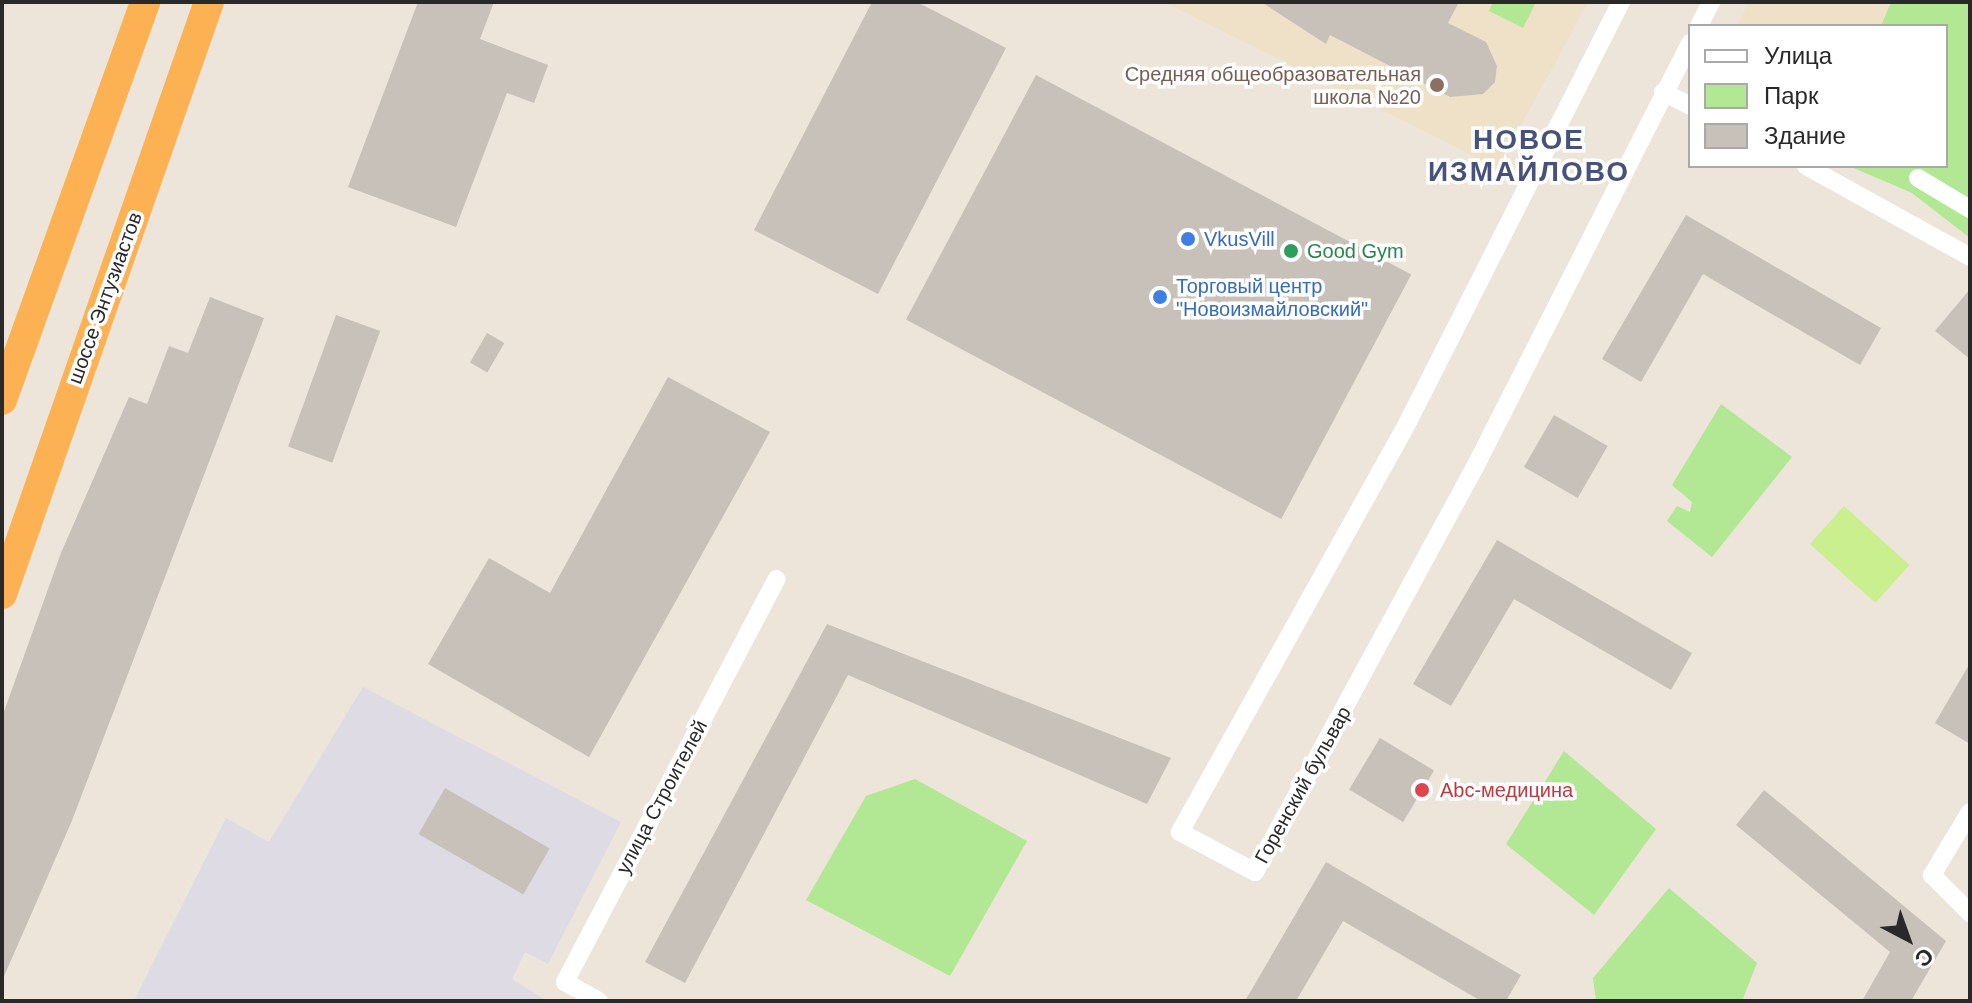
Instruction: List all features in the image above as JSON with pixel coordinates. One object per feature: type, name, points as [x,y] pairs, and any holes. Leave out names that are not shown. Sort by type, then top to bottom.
[{"type":"highway","points":[[2,400],[145,2]]},
{"type":"highway","name":"шоссе Энтузиастов","points":[[2,594],[209,2]]},
{"type":"street","name":"Горенский бульвар","points":[[1621,2],[1402,433],[1180,832],[1255,872],[1474,469],[1688,47]]},
{"type":"street","points":[[1700,24],[1711,2]]},
{"type":"street","points":[[1663,92],[1688,105]]},
{"type":"street","points":[[1810,168],[1970,257]]},
{"type":"street","points":[[1918,178],[1970,209]]},
{"type":"street","name":"улица Строителей","points":[[599,1001],[565,982],[777,579]]},
{"type":"street","points":[[1970,812],[1932,875],[1970,913]]},
{"type":"shaded area","name":"Средняя общеобразовательная школа №20","points":[[1164,2],[1588,2],[1498,168]]},
{"type":"shaded area","points":[[1749,2],[1891,2],[1882,24],[1738,24]]},
{"type":"shaded area","points":[[363,687],[621,822],[548,964],[525,952],[512,979],[547,1001],[134,1001],[226,818],[269,842]]},
{"type":"green space","points":[[1493,2],[1536,2],[1523,28],[1489,11]]},
{"type":"green space","points":[[1891,2],[1970,2],[1970,238],[1912,193],[1854,168],[1948,168],[1948,24],[1882,24]]},
{"type":"green space","points":[[1721,404],[1792,457],[1712,557],[1667,521],[1677,506],[1690,512],[1692,502],[1672,485]]},
{"type":"green space","points":[[1844,506],[1909,565],[1875,603],[1810,544]]},
{"type":"green space","points":[[1564,751],[1656,829],[1594,915],[1506,844]]},
{"type":"green space","points":[[915,779],[1027,841],[950,976],[806,900],[866,796]]},
{"type":"green space","points":[[1669,888],[1757,963],[1742,1001],[1596,1001],[1593,978]]},
{"type":"building","points":[[418,2],[494,2],[480,39],[548,65],[534,103],[507,93],[456,227],[348,187]]},
{"type":"building","points":[[872,2],[917,2],[1006,48],[878,294],[754,230]]},
{"type":"building","points":[[1261,2],[1459,2],[1448,23],[1486,42],[1497,66],[1495,82],[1483,94],[1450,97],[1330,35],[1326,44]]},
{"type":"building","name":"Торговый центр \"Новоизмайловский\"","points":[[1036,75],[1411,275],[1281,519],[906,320]]},
{"type":"building","points":[[1686,215],[1881,328],[1860,365],[1703,274],[1641,382],[1602,359]]},
{"type":"building","points":[[1970,289],[1970,359],[1935,331]]},
{"type":"building","points":[[210,297],[264,318],[71,823],[2,981],[2,717],[61,553],[129,397],[147,404],[169,346],[188,353]]},
{"type":"building","points":[[336,315],[380,331],[332,463],[288,447]]},
{"type":"building","points":[[487,333],[504,343],[487,372],[470,362]]},
{"type":"building","points":[[668,377],[770,432],[589,757],[428,664],[489,558],[550,593]]},
{"type":"building","points":[[1554,415],[1608,446],[1578,498],[1524,467]]},
{"type":"building","points":[[1497,540],[1692,653],[1671,690],[1514,599],[1451,706],[1413,684]]},
{"type":"building","points":[[827,624],[1171,758],[1147,804],[848,675],[685,983],[645,962]]},
{"type":"building","points":[[1970,663],[1970,744],[1935,723]]},
{"type":"building","points":[[1380,738],[1434,770],[1403,822],[1349,789]]},
{"type":"building","points":[[445,788],[550,848],[523,894],[418,834]]},
{"type":"building","points":[[1764,790],[1946,941],[1911,1001],[1862,1001],[1890,952],[1736,825]]},
{"type":"building","points":[[1326,862],[1521,975],[1506,1001],[1481,1001],[1343,921],[1296,1001],[1245,1001]]},
{"type":"place","name":"Средняя общеобразовательная школа №20","points":[[1437,85]]},
{"type":"place","name":"VkusVill","points":[[1188,239]]},
{"type":"place","name":"Good Gym","points":[[1291,251]]},
{"type":"place","name":"Торговый центр \"Новоизмайловский\"","points":[[1160,297]]},
{"type":"place","name":"Abc-медицина","points":[[1422,790]]},
{"type":"district","name":"НОВОЕ ИЗМАЙЛОВО","points":[[1529,156]]}]
